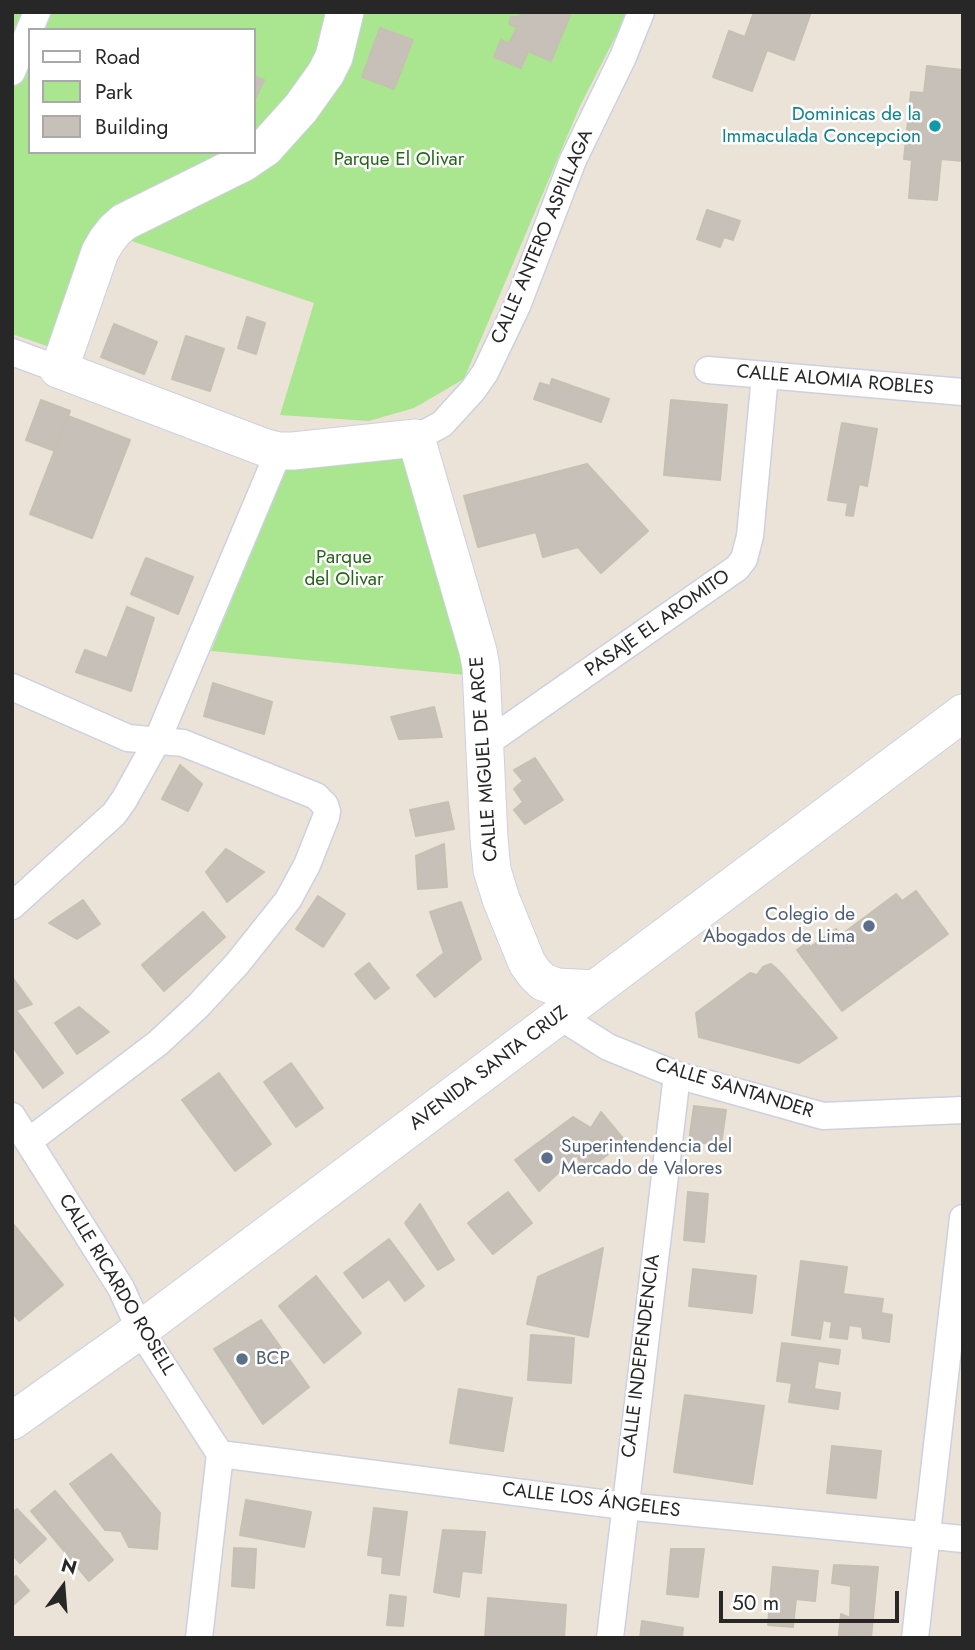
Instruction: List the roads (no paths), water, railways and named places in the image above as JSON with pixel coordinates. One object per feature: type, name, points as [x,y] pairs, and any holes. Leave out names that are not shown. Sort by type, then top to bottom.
[{"type":"street","points":[[58,369],[100,252],[115,230],[124,222],[243,163],[265,148],[300,108],[326,72],[334,57],[345,12]]},
{"type":"street","name":"CALLE ANTERO ASPILLAGA","points":[[416,438],[442,424],[485,373],[517,306],[573,160],[623,57],[641,12]]},
{"type":"street","points":[[12,72],[28,34]]},
{"type":"street","points":[[12,352],[279,451],[416,438]]},
{"type":"street","name":"CALLE ALOMIA ROBLES","points":[[708,370],[963,392]]},
{"type":"street","name":"PASAJE EL AROMITO","points":[[485,744],[737,568],[744,559],[750,536],[765,375]]},
{"type":"street","name":"CALLE MIGUEL DE ARCE","points":[[416,438],[478,651],[483,685],[489,838],[492,870],[501,900],[527,963],[543,982],[557,987],[595,989]]},
{"type":"street","points":[[12,906],[114,814],[124,800],[156,741],[279,451]]},
{"type":"street","points":[[12,687],[128,738],[183,743],[316,796],[325,805],[326,817],[307,865],[288,900],[230,972],[158,1043],[29,1141]]},
{"type":"street","name":"AVENIDA SANTA CRUZ","points":[[12,1421],[140,1330],[963,713]]},
{"type":"street","name":"CALLE SANTANDER","points":[[559,1016],[608,1047],[677,1075],[822,1116],[963,1110]]},
{"type":"street","name":"CALLE INDEPENDENCIA","points":[[610,1638],[677,1075]]},
{"type":"street","name":"CALLE RICARDO ROSELL","points":[[12,1116],[121,1288],[140,1330],[220,1454]]},
{"type":"street","points":[[915,1638],[963,1219]]},
{"type":"street","points":[[199,1638],[220,1454]]},
{"type":"street","name":"CALLE LOS ÁNGELES","points":[[220,1454],[624,1506],[963,1539]]},
{"type":"place","name":"Dominicas de la Immaculada Concepcion","points":[[935,126]]},
{"type":"place","name":"Colegio de Abogados de Lima","points":[[869,926]]},
{"type":"place","name":"Superintendencia del Mercado de Valores","points":[[547,1158]]},
{"type":"place","name":"BCP","points":[[242,1359]]},
{"type":"park label","name":"Parque El Olivar","points":[[399,160]]},
{"type":"park label","name":"Parque del Olivar","points":[[344,569]]}]
